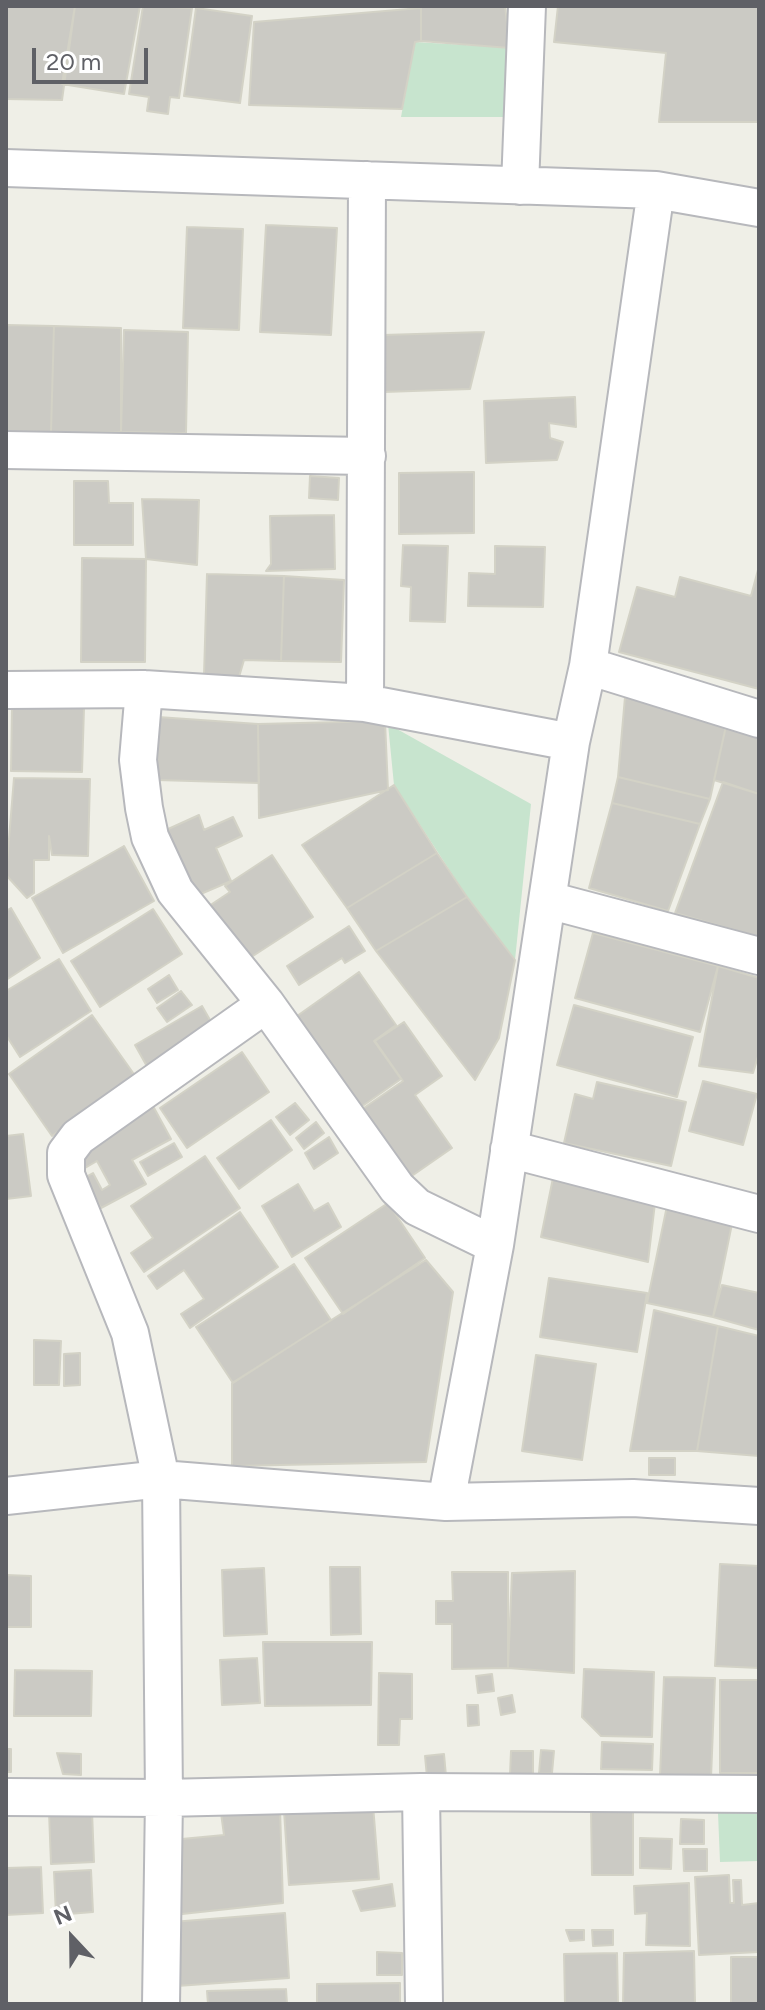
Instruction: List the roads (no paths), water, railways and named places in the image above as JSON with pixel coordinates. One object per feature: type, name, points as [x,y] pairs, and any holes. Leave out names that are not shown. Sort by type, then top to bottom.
[{"type":"street","points":[[520,186],[527,6]]},
{"type":"street","points":[[6,168],[656,190],[759,208]]},
{"type":"street","points":[[365,703],[367,180]]},
{"type":"street","points":[[446,1502],[495,1245],[571,742],[588,666],[656,190]]},
{"type":"street","points":[[6,450],[367,456]]},
{"type":"street","points":[[588,666],[759,719]]},
{"type":"street","points":[[6,690],[144,689],[365,703],[571,742]]},
{"type":"street","points":[[144,689],[138,760],[150,837],[175,891],[266,1004],[397,1188],[417,1207],[495,1245]]},
{"type":"street","points":[[548,900],[759,956]]},
{"type":"street","points":[[161,2004],[164,1798],[161,1479],[130,1333],[66,1175],[66,1153],[78,1137],[266,1004]]},
{"type":"street","points":[[509,1149],[759,1214]]},
{"type":"street","points":[[6,1496],[161,1479],[446,1502],[633,1498],[759,1506]]},
{"type":"street","points":[[421,1792],[424,2004]]},
{"type":"street","points":[[6,1797],[164,1798],[421,1792],[759,1794]]}]
